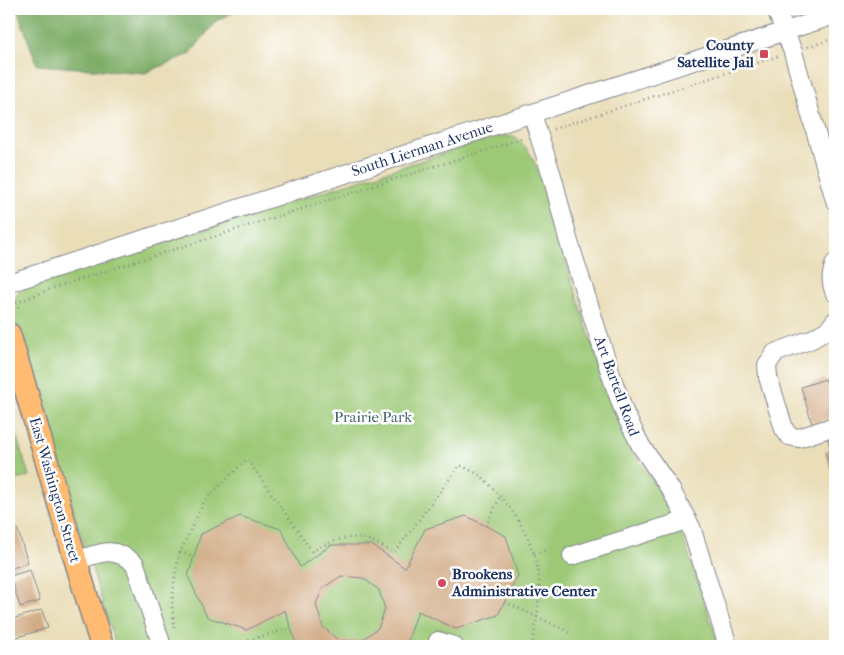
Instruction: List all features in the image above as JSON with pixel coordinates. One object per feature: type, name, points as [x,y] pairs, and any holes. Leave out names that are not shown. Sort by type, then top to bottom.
[{"type":"main road","name":"East Washington Street","points":[[9,334],[45,450],[52,484],[102,646]]},
{"type":"main road","name":"East Washington Street","points":[[9,379],[92,646]]},
{"type":"street","points":[[776,9],[793,52],[835,200]]},
{"type":"street","name":"South Lierman Avenue","points":[[9,283],[835,14]]},
{"type":"street","name":"Art Bartell Road","points":[[532,114],[568,239],[625,414],[641,446],[671,490],[687,520],[728,646]]},
{"type":"street","points":[[835,263],[831,272],[831,282],[835,293]]},
{"type":"street","points":[[835,321],[829,329],[812,339],[775,353],[767,365],[770,386],[784,428],[789,436],[799,438],[835,426]]},
{"type":"street","points":[[572,556],[687,520]]},
{"type":"street","points":[[75,561],[106,551],[126,556],[135,564],[162,646]]},
{"type":"path","points":[[814,45],[835,38]]},
{"type":"path","points":[[563,125],[780,56]]},
{"type":"path","points":[[19,309],[15,301],[53,288],[519,140]]},
{"type":"path","points":[[174,630],[172,606],[175,575],[180,552],[205,500],[247,459],[312,552],[331,541],[348,538],[364,539],[394,553],[460,465],[485,480],[500,497],[525,532],[534,554],[539,580],[538,617],[532,646]]},
{"type":"path","points":[[486,526],[500,497]]},
{"type":"path","points":[[534,554],[546,550]]},
{"type":"path","points":[[180,552],[194,556]]},
{"type":"path","points":[[505,602],[571,633]]},
{"type":"path","points":[[229,646],[291,628]]},
{"type":"path","points":[[412,646],[415,640]]},
{"type":"green space","points":[[17,9],[240,9],[216,21],[190,54],[145,73],[37,65]]},
{"type":"green space","name":"Prairie Park","points":[[499,136],[513,137],[521,142],[527,148],[536,166],[613,409],[634,454],[665,498],[684,541],[719,646],[116,646],[12,314],[12,305],[21,287]]},
{"type":"green space","points":[[9,413],[29,476],[9,482]]},
{"type":"building","points":[[825,379],[826,382],[835,379],[835,417],[812,424],[801,387]]},
{"type":"building","points":[[835,435],[835,483],[825,452],[831,450],[827,437]]},
{"type":"building","points":[[9,499],[15,518],[9,520]]},
{"type":"building","name":"Brookens Administrative Center","points":[[240,516],[281,529],[300,567],[331,545],[372,545],[405,568],[425,529],[466,516],[506,536],[518,576],[498,615],[456,629],[418,611],[406,646],[291,646],[296,644],[285,610],[247,630],[207,617],[188,576],[201,534]],"holes":[[[341,576],[363,578],[379,590],[385,609],[378,628],[362,640],[339,641],[323,627],[316,604],[323,588]]]},
{"type":"building","points":[[17,528],[28,563],[9,569],[9,531]]},
{"type":"building","points":[[30,570],[40,601],[20,607],[10,576]]},
{"type":"building","points":[[42,610],[48,628],[14,638],[9,620]]},
{"type":"place","name":"County Satellite Jail","points":[[764,54]]},
{"type":"place","name":"Brookens Administrative Center","points":[[442,583]]}]
